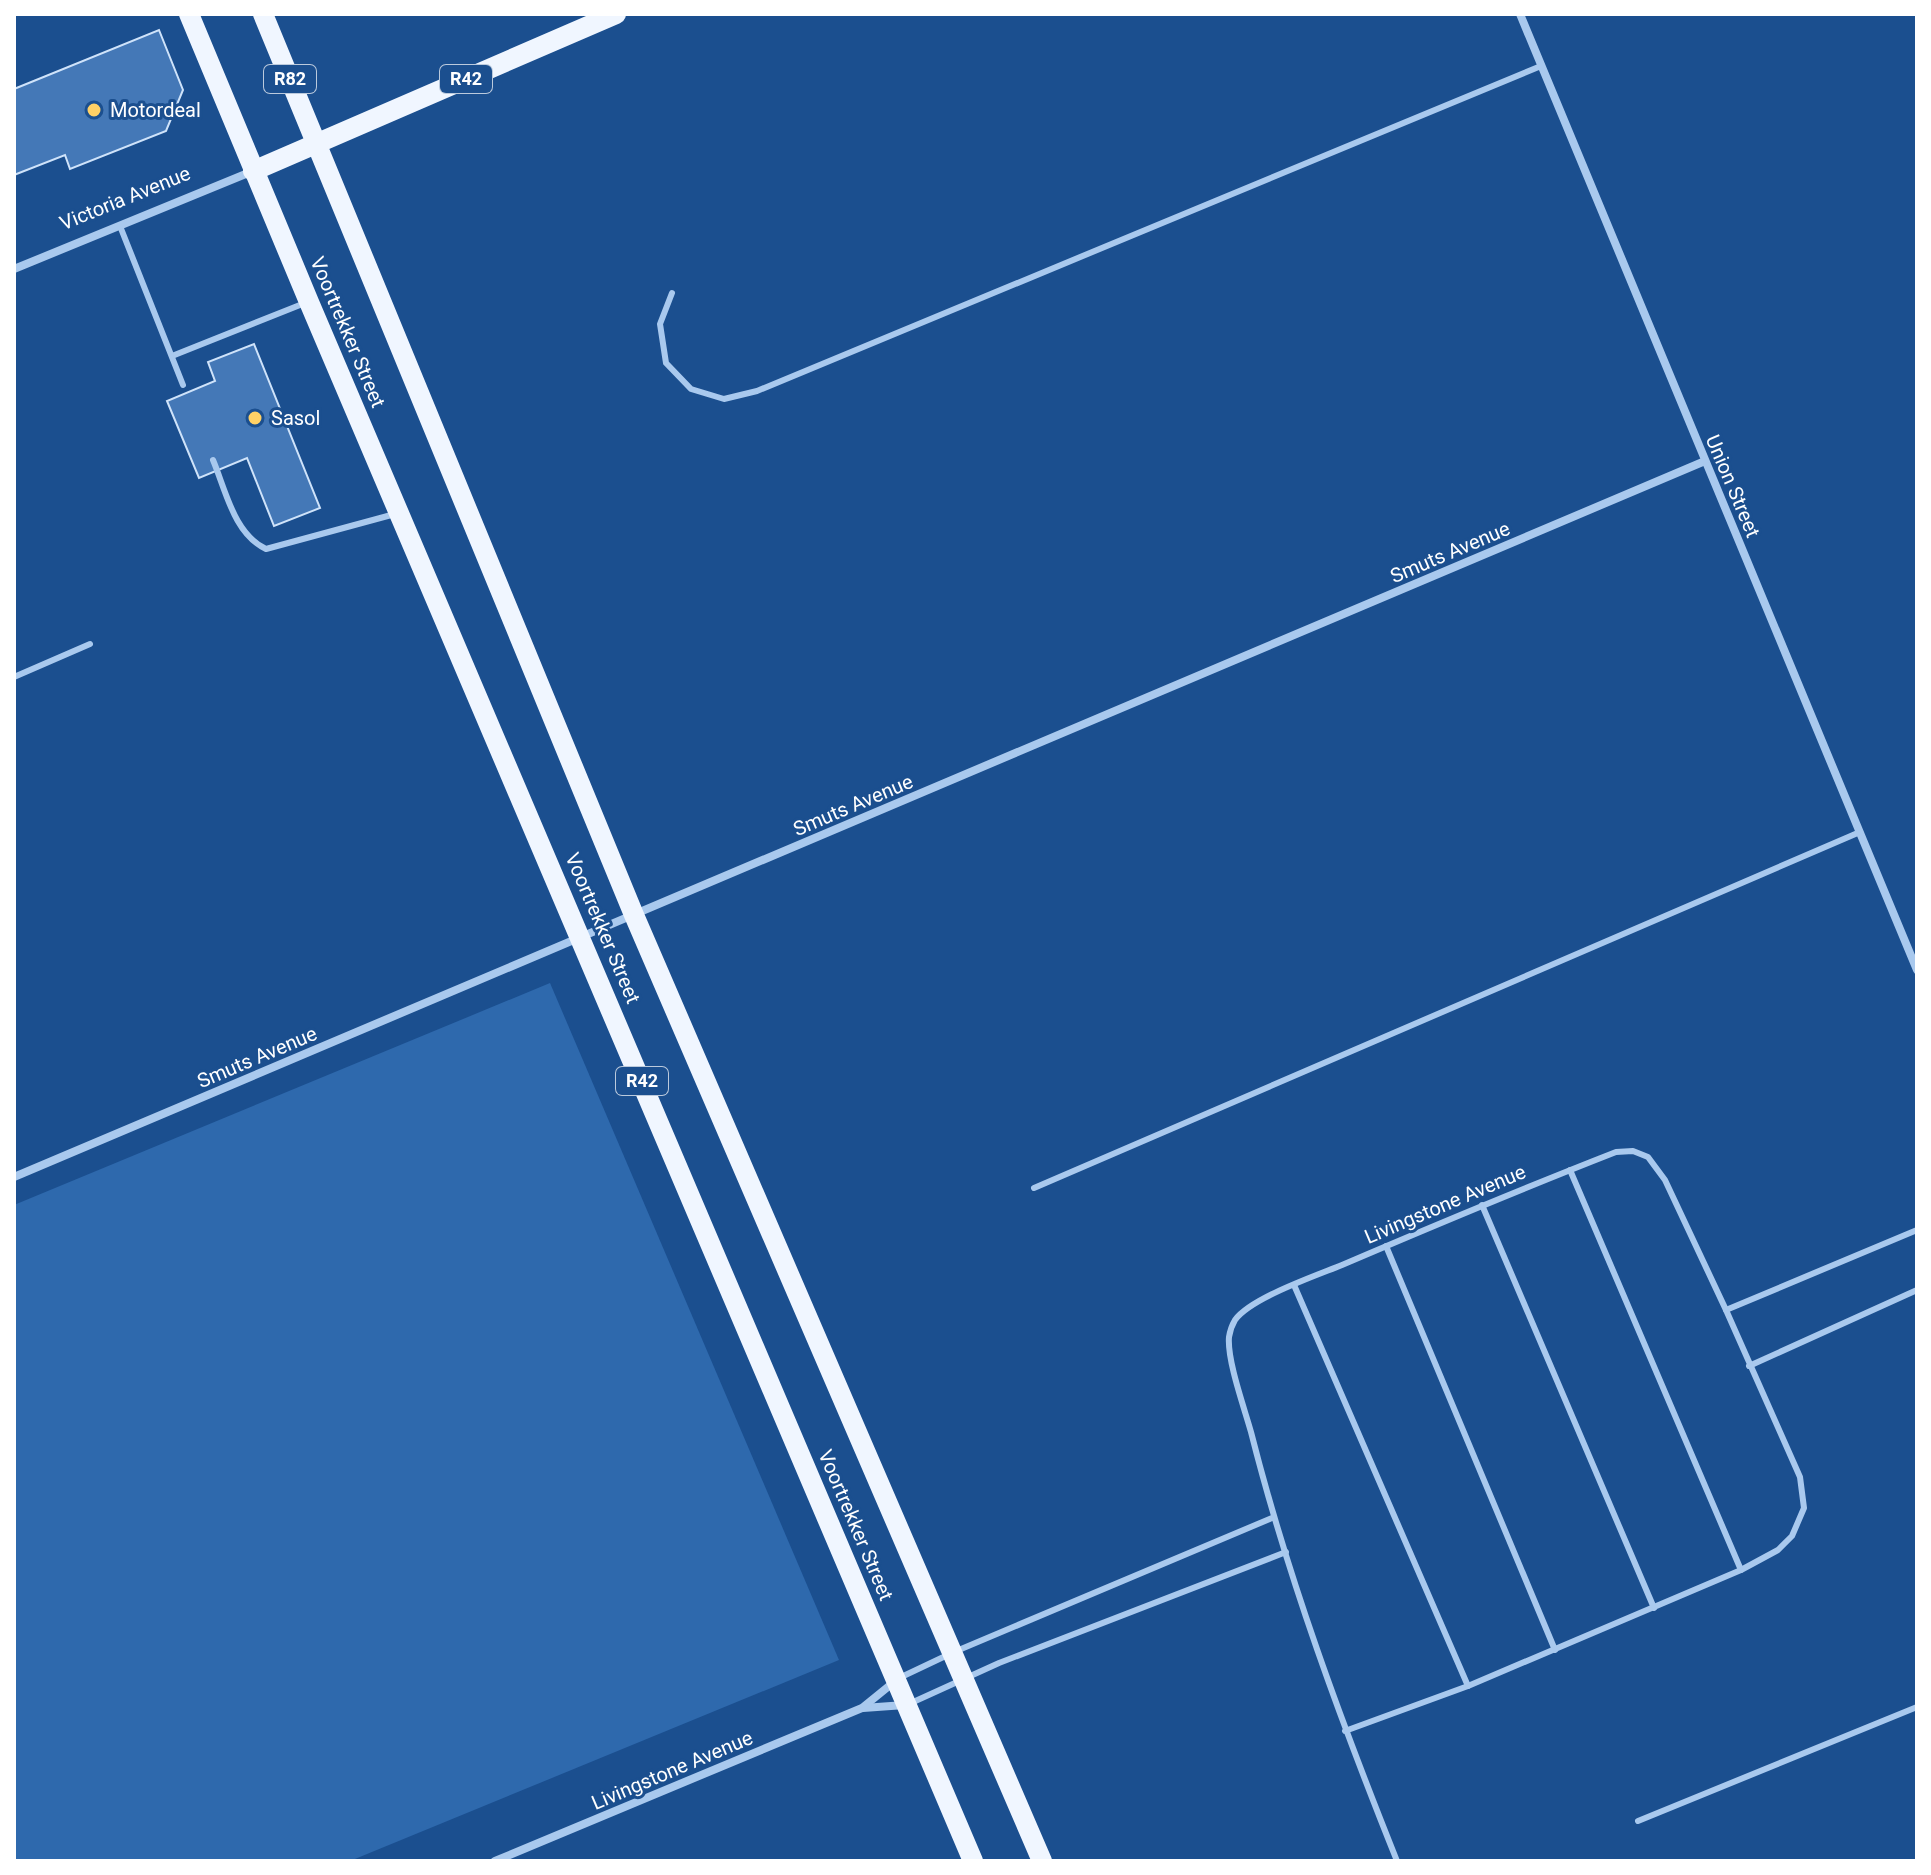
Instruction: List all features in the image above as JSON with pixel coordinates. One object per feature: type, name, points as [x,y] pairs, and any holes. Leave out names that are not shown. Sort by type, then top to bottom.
[{"type":"main road","name":"Voortrekker Street","points":[[189,14],[253,171],[973,1861]]},
{"type":"main road","name":"Voortrekker Street","points":[[263,14],[634,915],[1042,1861]]},
{"type":"main road","name":"R42","points":[[253,171],[616,14]]},
{"type":"street","name":"Union Street","points":[[1520,14],[1917,970]]},
{"type":"street","name":"Victoria Avenue","points":[[14,269],[253,171]]},
{"type":"street","name":"Smuts Avenue","points":[[14,1177],[1705,461]]},
{"type":"street","name":"Livingstone Avenue","points":[[495,1861],[862,1708],[896,1680]]},
{"type":"street","name":"Livingstone Avenue","points":[[862,1708],[907,1705]]},
{"type":"lane","points":[[672,293],[660,324],[666,363],[691,389],[724,399],[757,391],[1541,66]]},
{"type":"lane","points":[[120,226],[183,385]]},
{"type":"lane","points":[[172,356],[309,302]]},
{"type":"lane","points":[[213,460],[238,522],[251,542],[266,549],[399,512]]},
{"type":"lane","points":[[14,677],[90,644]]},
{"type":"lane","points":[[1034,1188],[1860,832]]},
{"type":"lane","name":"Livingstone Avenue","points":[[907,1705],[965,1678],[1286,1552],[1272,1518],[1229,1338],[1232,1324],[1242,1312],[1294,1285],[1616,1152],[1633,1151],[1648,1157],[1665,1180],[1800,1477],[1804,1508],[1800,1523],[1778,1550],[1741,1570],[1468,1686],[1345,1731]]},
{"type":"lane","points":[[1570,1170],[1741,1570]]},
{"type":"lane","points":[[1482,1205],[1654,1608]]},
{"type":"lane","points":[[1726,1310],[1917,1230]]},
{"type":"lane","points":[[1386,1246],[1555,1650]]},
{"type":"lane","points":[[1294,1285],[1468,1686]]},
{"type":"lane","points":[[1749,1366],[1917,1290]]},
{"type":"lane","name":"Livingstone Avenue","points":[[896,1680],[954,1652],[1272,1518]]},
{"type":"lane","points":[[1286,1552],[1345,1731],[1397,1861]]},
{"type":"lane","points":[[1638,1821],[1917,1707]]},
{"type":"shaded area","points":[[550,983],[839,1660],[350,1861],[14,1861],[14,1205]]},
{"type":"building","name":"Motordeal","points":[[159,30],[183,90],[166,131],[70,169],[65,155],[14,175],[14,89]]},
{"type":"building","points":[[254,344],[320,508],[274,526],[247,458],[199,478],[167,401],[215,381],[208,362]]},
{"type":"place","name":"Motordeal","points":[[94,110]]},
{"type":"place","name":"Sasol","points":[[255,418]]}]
